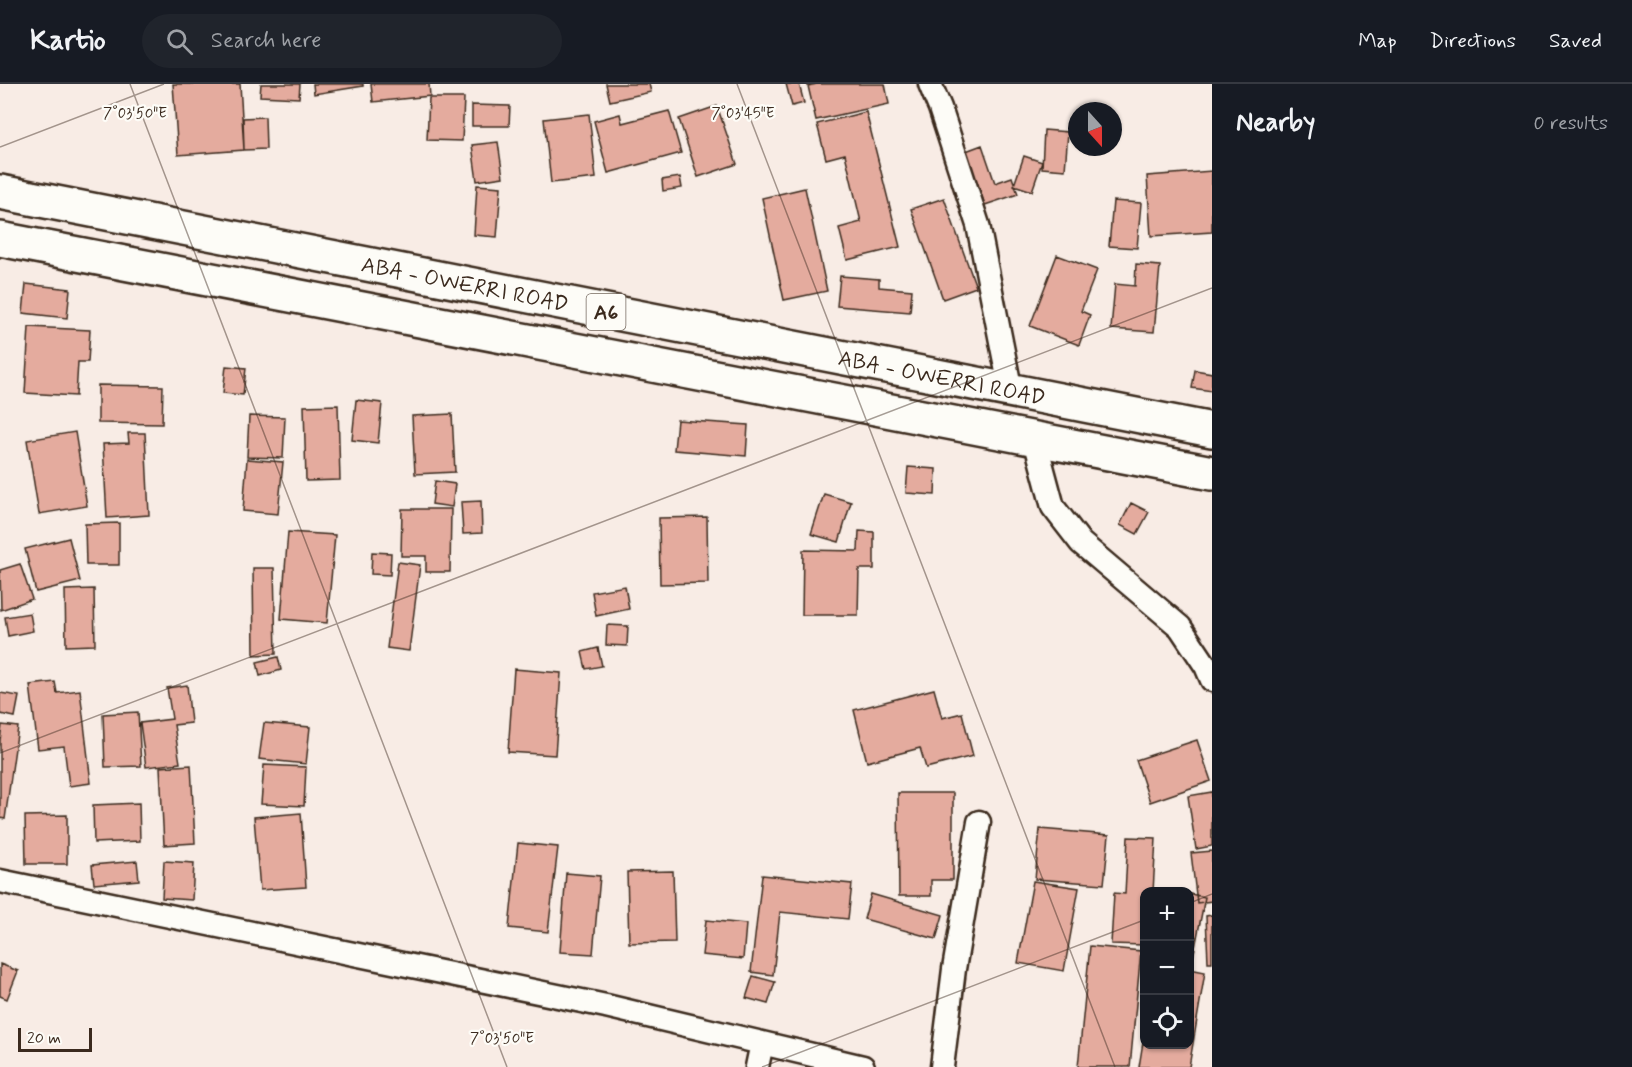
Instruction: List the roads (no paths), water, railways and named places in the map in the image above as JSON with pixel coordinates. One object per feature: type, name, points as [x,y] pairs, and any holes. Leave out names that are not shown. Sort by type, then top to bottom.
[{"type":"highway","name":"ABA - OWERRI ROAD","points":[[0,192],[1212,430]]},
{"type":"highway","name":"ABA - OWERRI ROAD","points":[[0,239],[1212,473]]},
{"type":"street","points":[[930,84],[978,225],[1011,392]]},
{"type":"street","points":[[1035,440],[1053,507],[1081,543],[1180,627],[1206,666],[1212,680]]},
{"type":"street","points":[[942,1067],[954,969],[980,822]]},
{"type":"street","points":[[0,881],[606,1006],[863,1067]]},
{"type":"street","points":[[757,1067],[762,1043]]}]
